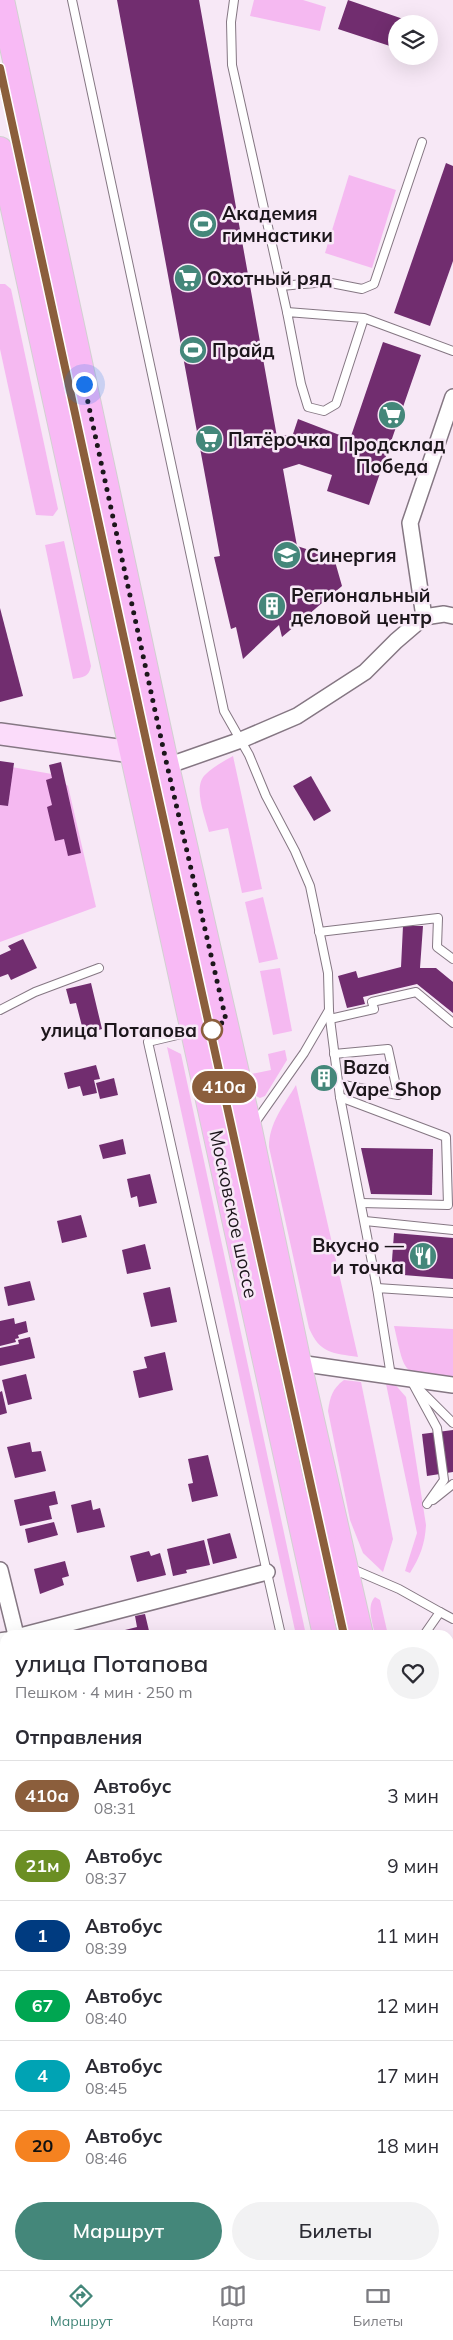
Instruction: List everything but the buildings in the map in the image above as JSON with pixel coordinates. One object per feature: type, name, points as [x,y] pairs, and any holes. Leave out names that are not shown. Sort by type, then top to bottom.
[{"type":"main road","name":"Московское шоссе","points":[[2,0],[149,758],[194,1031],[324,1630]]},
{"type":"main road","name":"Московское шоссе","points":[[1,80],[149,758],[343,1630]]},
{"type":"main road","name":"Московское шоссе","points":[[0,149],[149,758],[250,1130],[299,1363],[360,1630]]},
{"type":"street","points":[[424,617],[410,523],[453,397]]},
{"type":"street","points":[[0,734],[149,758],[242,740],[297,716],[365,672],[396,641],[424,617],[444,614],[453,616]]},
{"type":"street","points":[[299,1363],[453,1385]]},
{"type":"street","points":[[0,1570],[15,1630]]},
{"type":"street","points":[[43,1630],[267,1572]]},
{"type":"lane","points":[[72,0],[224,711],[242,740],[266,796],[296,851],[310,886],[328,973],[329,1015],[340,1097],[365,1221],[391,1376]]},
{"type":"lane","points":[[234,0],[231,22],[232,65],[287,312],[301,384],[308,407],[324,411],[336,404],[364,318]]},
{"type":"lane","points":[[281,286],[326,282],[362,289],[374,284],[422,142]]},
{"type":"lane","points":[[287,312],[364,318],[453,351]]},
{"type":"lane","points":[[319,932],[438,918],[437,946],[453,959]]},
{"type":"lane","points":[[0,1010],[35,992],[99,968]]},
{"type":"lane","points":[[250,1130],[329,1015],[374,1009],[372,1002],[416,992],[453,1023]]},
{"type":"lane","points":[[194,1031],[148,1042],[280,1630]]},
{"type":"lane","points":[[334,1054],[388,1049],[398,1095],[338,1084]]},
{"type":"lane","points":[[340,1097],[446,1137],[448,1206],[361,1202]]},
{"type":"lane","points":[[365,1221],[453,1230]]},
{"type":"lane","points":[[377,1288],[453,1293]]},
{"type":"lane","points":[[453,1423],[412,1382],[437,1428],[444,1480],[427,1504],[453,1484]]},
{"type":"lane","points":[[346,1567],[399,1589],[453,1619]]},
{"type":"lane","points":[[427,1630],[440,1612]]},
{"type":"shaded area","points":[[254,0],[303,0],[326,7],[320,31],[250,16]]},
{"type":"shaded area","points":[[349,175],[396,190],[372,268],[325,253]]},
{"type":"shaded area","points":[[0,284],[5,284],[11,289],[58,509],[53,516],[36,515],[0,349]]},
{"type":"shaded area","points":[[64,541],[91,666],[90,670],[83,677],[73,679],[45,545]]},
{"type":"shaded area","points":[[233,756],[262,889],[242,893],[228,828],[209,832],[200,793],[202,779],[206,774]]},
{"type":"shaded area","points":[[0,765],[52,774],[68,786],[96,907],[0,942]]},
{"type":"shaded area","points":[[263,897],[278,959],[259,963],[245,902]]},
{"type":"shaded area","points":[[280,968],[292,1031],[273,1035],[260,971]]},
{"type":"shaded area","points":[[167,1047],[181,1054],[305,1630],[295,1630]]},
{"type":"shaded area","points":[[285,1050],[287,1060],[265,1096],[260,1098],[256,1096],[251,1074],[271,1070],[268,1054]]},
{"type":"shaded area","points":[[296,1085],[358,1357],[328,1351],[313,1337],[309,1328],[269,1147],[274,1122]]},
{"type":"shaded area","points":[[394,1326],[453,1329],[453,1380],[424,1376],[408,1370],[401,1355]]},
{"type":"shaded area","points":[[385,1379],[392,1381],[406,1397],[426,1525],[421,1550],[410,1573],[405,1571],[417,1533]]},
{"type":"shaded area","points":[[344,1380],[361,1382],[393,1539],[383,1572],[363,1553],[350,1520],[328,1411],[332,1394]]},
{"type":"shaded area","points":[[375,1597],[380,1600],[387,1630],[374,1630],[371,1610],[372,1601]]},
{"type":"bus line","name":"410а","points":[[0,68],[149,754],[211,1027],[343,1630]]},
{"type":"place","name":"Академия гимнастики","points":[[203,224]]},
{"type":"place","name":"Охотный ряд","points":[[188,278]]},
{"type":"place","name":"Прайд","points":[[193,350]]},
{"type":"place","name":"Продсклад Победа","points":[[392,415]]},
{"type":"place","name":"Пятёрочка","points":[[209,439]]},
{"type":"place","name":"Синергия","points":[[287,555]]},
{"type":"place","name":"Региональный деловой центр","points":[[272,606]]},
{"type":"place","name":"улица Потапова","points":[[212,1030]]},
{"type":"place","name":"Baza Vape Shop","points":[[324,1078]]},
{"type":"place","name":"Вкусно — и точка","points":[[423,1256]]},
{"type":"route","points":[[84,384],[164,752],[226,1020],[212,1030]]}]
